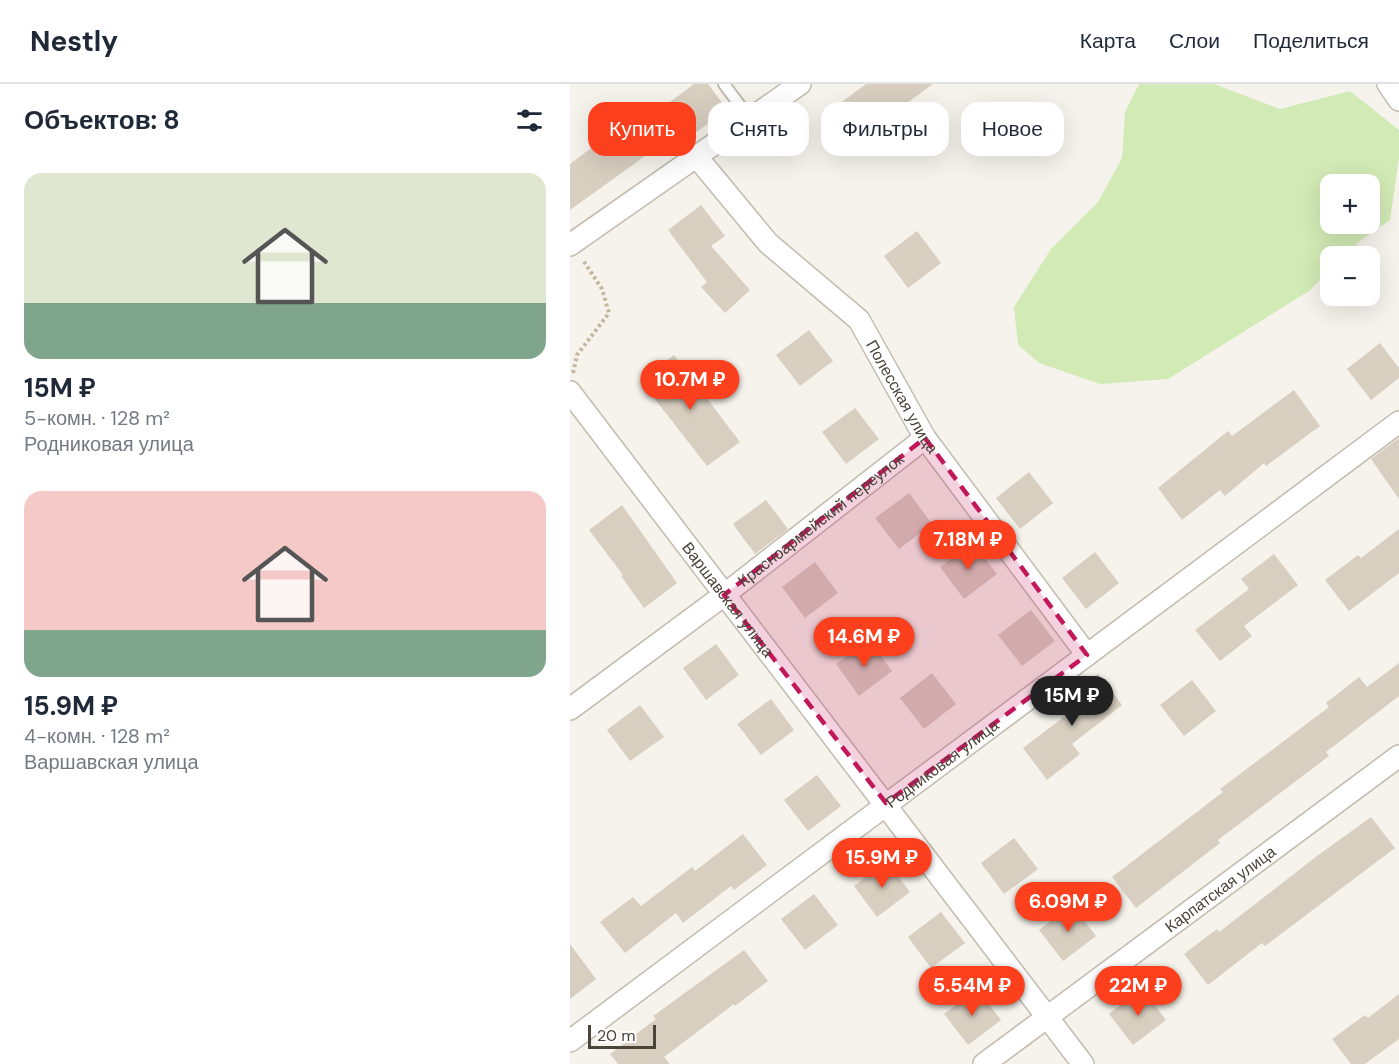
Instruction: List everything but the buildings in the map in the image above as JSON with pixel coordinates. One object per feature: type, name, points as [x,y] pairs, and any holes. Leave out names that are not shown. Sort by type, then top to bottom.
[{"type":"street","points":[[774,102],[800,84]]},
{"type":"street","points":[[1388,84],[1399,100]]},
{"type":"street","points":[[571,244],[708,148]]},
{"type":"street","name":"Полесская улица","points":[[696,156],[768,243],[859,320],[926,438],[1087,655]]},
{"type":"street","name":"Варшавская улица","points":[[571,384],[724,595],[886,803],[1083,1064]]},
{"type":"street","name":"Родниковая улица","points":[[570,1041],[1399,422]]},
{"type":"street","name":"Красноармейский переулок","points":[[570,709],[724,595],[926,438]]},
{"type":"street","name":"Карпатская улица","points":[[984,1064],[1399,756]]},
{"type":"lane","points":[[724,84],[737,102]]},
{"type":"path","points":[[571,244],[602,289],[609,313],[577,355],[571,384]]},
{"type":"highlighted area","points":[[925,438],[1087,655],[886,803],[724,595]]},
{"type":"green space","points":[[1139,84],[1214,84],[1280,109],[1350,91],[1399,130],[1399,157],[1390,220],[1380,227],[1380,174],[1320,174],[1320,234],[1370,234],[1355,246],[1320,246],[1320,280],[1309,291],[1168,379],[1100,384],[1039,363],[1018,345],[1014,307],[1051,249],[1098,202],[1122,158],[1125,112]]}]
